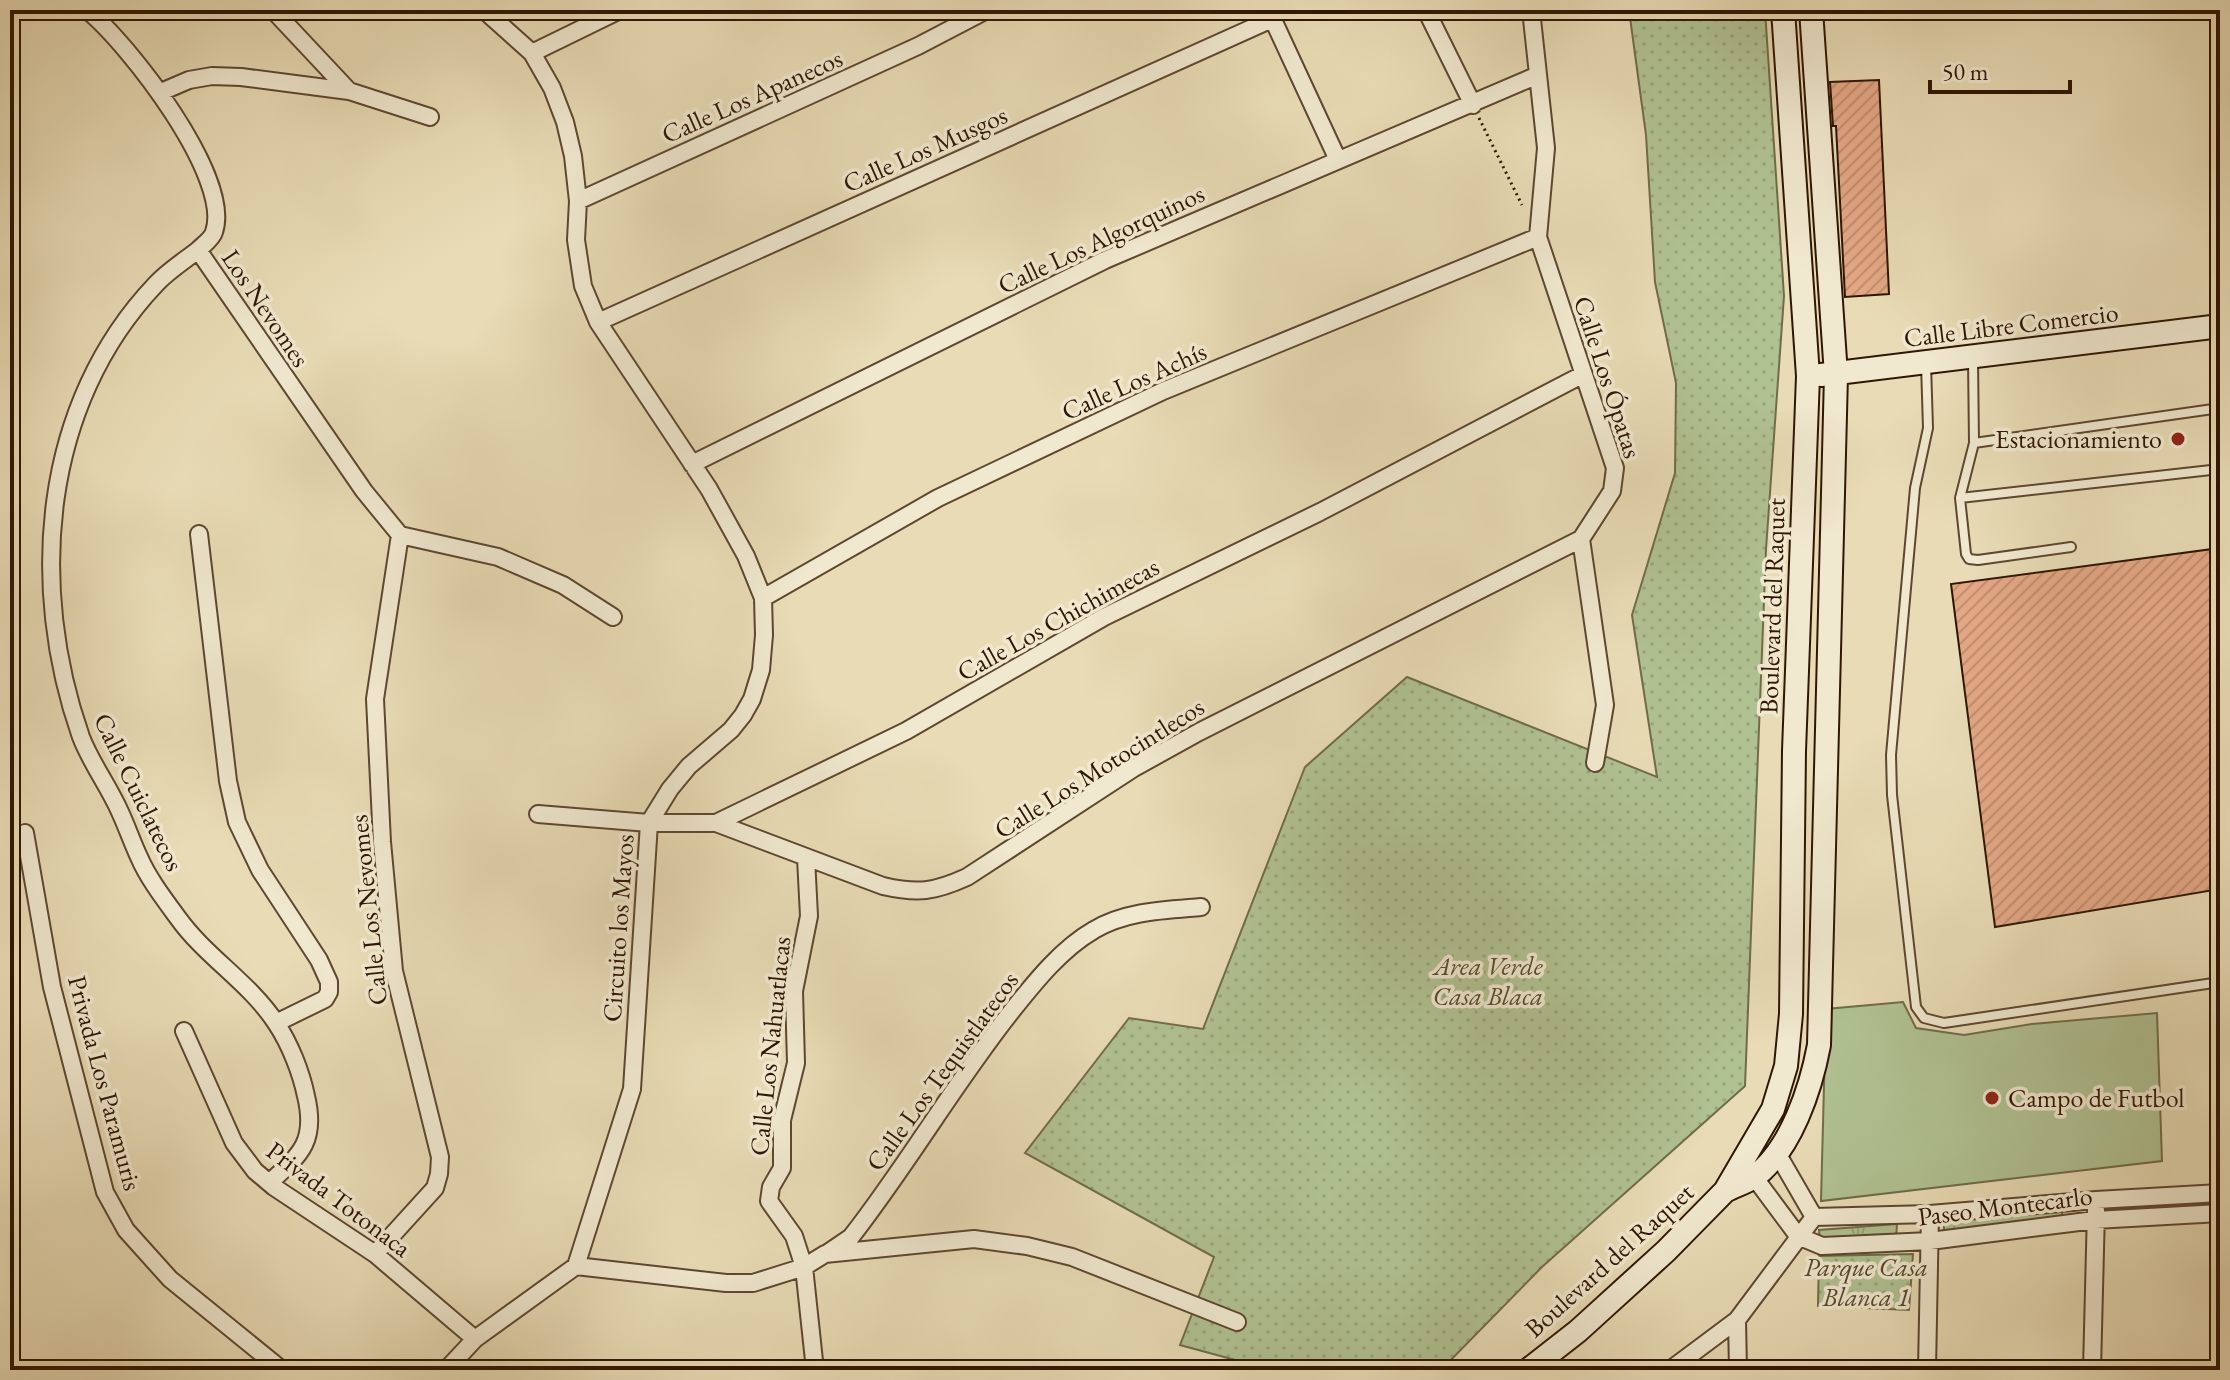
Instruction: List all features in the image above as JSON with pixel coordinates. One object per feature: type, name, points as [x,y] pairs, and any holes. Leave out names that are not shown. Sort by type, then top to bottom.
[{"type":"street","name":"Los Nevomes","points":[[87,10],[104,24],[161,92],[204,170],[215,203],[214,235],[198,250],[364,491],[400,535]]},
{"type":"street","points":[[273,10],[349,91]]},
{"type":"street","name":"Circuito los Mayos","points":[[484,10],[532,53],[552,88],[565,122],[578,201],[576,240],[583,286],[598,322],[728,522],[763,598],[761,670],[752,699],[731,730],[689,766],[649,823],[632,1089],[576,1266]]},
{"type":"street","points":[[532,53],[620,10]]},
{"type":"street","name":"Calle Los Apanecos","points":[[578,201],[918,46],[987,10]]},
{"type":"street","points":[[1426,10],[1473,105]]},
{"type":"street","name":"Calle Los Ópatas","points":[[1531,10],[1546,148],[1538,237],[1615,468],[1612,491],[1581,539]]},
{"type":"street","name":"Boulevard del Raquet","points":[[1528,1370],[1578,1331],[1666,1251],[1748,1168],[1773,1109],[1786,1066],[1791,1014],[1794,751],[1808,376],[1783,10]]},
{"type":"street","points":[[1798,1236],[1748,1168],[1777,1153],[1803,1102],[1814,1072],[1820,1022],[1836,375],[1811,10]]},
{"type":"street","points":[[1270,14],[1338,160]]},
{"type":"street","name":"Calle Los Musgos","points":[[598,322],[1270,14]]},
{"type":"street","name":"Calle Los Algorquinos","points":[[692,464],[1105,260],[1538,75]]},
{"type":"street","points":[[161,92],[189,80],[212,76],[349,91],[430,117]]},
{"type":"street","name":"Calle Los Achís","points":[[763,598],[938,498],[1149,398],[1538,237]]},
{"type":"street","name":"Calle Cuiclatecos","points":[[198,250],[158,282],[138,304],[108,346],[87,386],[74,421],[55,497],[49,544],[51,600],[62,667],[82,739],[120,811],[140,860],[178,919],[204,951],[245,988],[276,1023],[299,1074],[306,1096],[307,1139],[299,1156],[269,1183]]},
{"type":"street","name":"Calle Libre Comercio","points":[[1808,376],[1973,359],[2220,326]]},
{"type":"street","name":"Calle Los Chichimecas","points":[[538,814],[649,823],[716,823],[906,731],[1104,617],[1320,512],[1582,375]]},
{"type":"street","points":[[199,534],[228,781],[237,822],[260,870],[319,960],[329,982],[325,999],[276,1023]]},
{"type":"street","points":[[400,535],[498,557],[563,585],[613,617]]},
{"type":"street","name":"Calle Los Nevomes","points":[[375,1254],[435,1188],[440,1157],[394,971],[382,842],[375,699],[400,535]]},
{"type":"street","points":[[1581,539],[1605,705],[1595,763]]},
{"type":"street","name":"Calle Los Motocintlecos","points":[[716,823],[883,886],[912,892],[939,890],[980,869],[1134,768],[1199,732],[1581,539]]},
{"type":"street","points":[[1794,751],[1826,750]]},
{"type":"street","name":"Privada Los Paramuris","points":[[25,833],[52,987],[105,1192],[126,1230],[170,1279],[282,1370]]},
{"type":"street","name":"Calle Los Nahuatlacas","points":[[806,858],[809,916],[794,991],[796,1063],[782,1120],[782,1168],[771,1187],[769,1201],[794,1236],[804,1267],[815,1370]]},
{"type":"street","name":"Calle Los Tequistlatecos","points":[[576,1266],[726,1283],[753,1283],[804,1267],[851,1237],[992,1036],[1036,981],[1075,942],[1095,928],[1116,920],[1154,910],[1201,907]]},
{"type":"street","name":"Privada Totonaca","points":[[184,1031],[234,1143],[255,1171],[375,1254],[475,1339]]},
{"type":"street","points":[[1786,1066],[1814,1072]]},
{"type":"street","points":[[1670,1370],[1737,1320],[1814,1217],[1777,1153]]},
{"type":"street","name":"Paseo Montecarlo","points":[[1814,1217],[1930,1214],[2220,1193]]},
{"type":"street","points":[[2092,1370],[2096,1200]]},
{"type":"street","name":"Paseo Montecarlo","points":[[1798,1236],[1822,1246],[1930,1241],[2095,1220],[2220,1213]]},
{"type":"street","points":[[1927,1370],[1930,1214]]},
{"type":"street","points":[[825,1254],[974,1239],[1027,1246],[1072,1257],[1237,1322]]},
{"type":"street","points":[[446,1370],[475,1339],[576,1266]]},
{"type":"street","points":[[1737,1320],[1738,1370]]},
{"type":"lane","points":[[1973,359],[1974,443],[1960,498],[1966,554],[1969,559],[1978,560],[2071,547]]},
{"type":"lane","points":[[1926,363],[1928,428],[1915,488],[1891,755],[1892,795],[1916,1007],[1924,1018],[1944,1023],[2220,982]]},
{"type":"lane","points":[[1974,443],[2220,408]]},
{"type":"lane","points":[[1960,498],[2220,469]]},
{"type":"path","points":[[1473,105],[1538,237]]},
{"type":"green space","name":"Area Verde Casa Blaca","points":[[1629,10],[1765,10],[1784,296],[1766,549],[1745,1086],[1542,1267],[1441,1370],[1272,1370],[1180,1345],[1214,1257],[1025,1153],[1129,1018],[1203,1029],[1305,767],[1407,677],[1657,777],[1632,615],[1675,473],[1676,383],[1655,282],[1646,135]]},
{"type":"green space","name":"Campo de Futbol","points":[[1903,1002],[1916,1028],[1964,1035],[2032,1024],[2157,1013],[2162,1161],[1821,1201],[1826,1009]]},
{"type":"green space","points":[[2220,1197],[2220,1210],[2107,1216],[2107,1203]]},
{"type":"green space","points":[[2061,1208],[2063,1218],[1944,1233],[1944,1218]]},
{"type":"green space","points":[[1897,1224],[1896,1239],[1820,1244],[1819,1230]]},
{"type":"green space","name":"Parque Casa Blanca 1","points":[[1913,1254],[1909,1310],[1818,1306],[1819,1256]]},
{"type":"building","points":[[1879,80],[1889,294],[1845,297],[1836,126],[1833,126],[1830,82]]},
{"type":"building","points":[[2220,548],[2220,889],[1995,927],[1951,584]]},
{"type":"place","name":"Estacionamiento","points":[[2178,439]]},
{"type":"place","name":"Campo de Futbol","points":[[1992,1098]]}]
